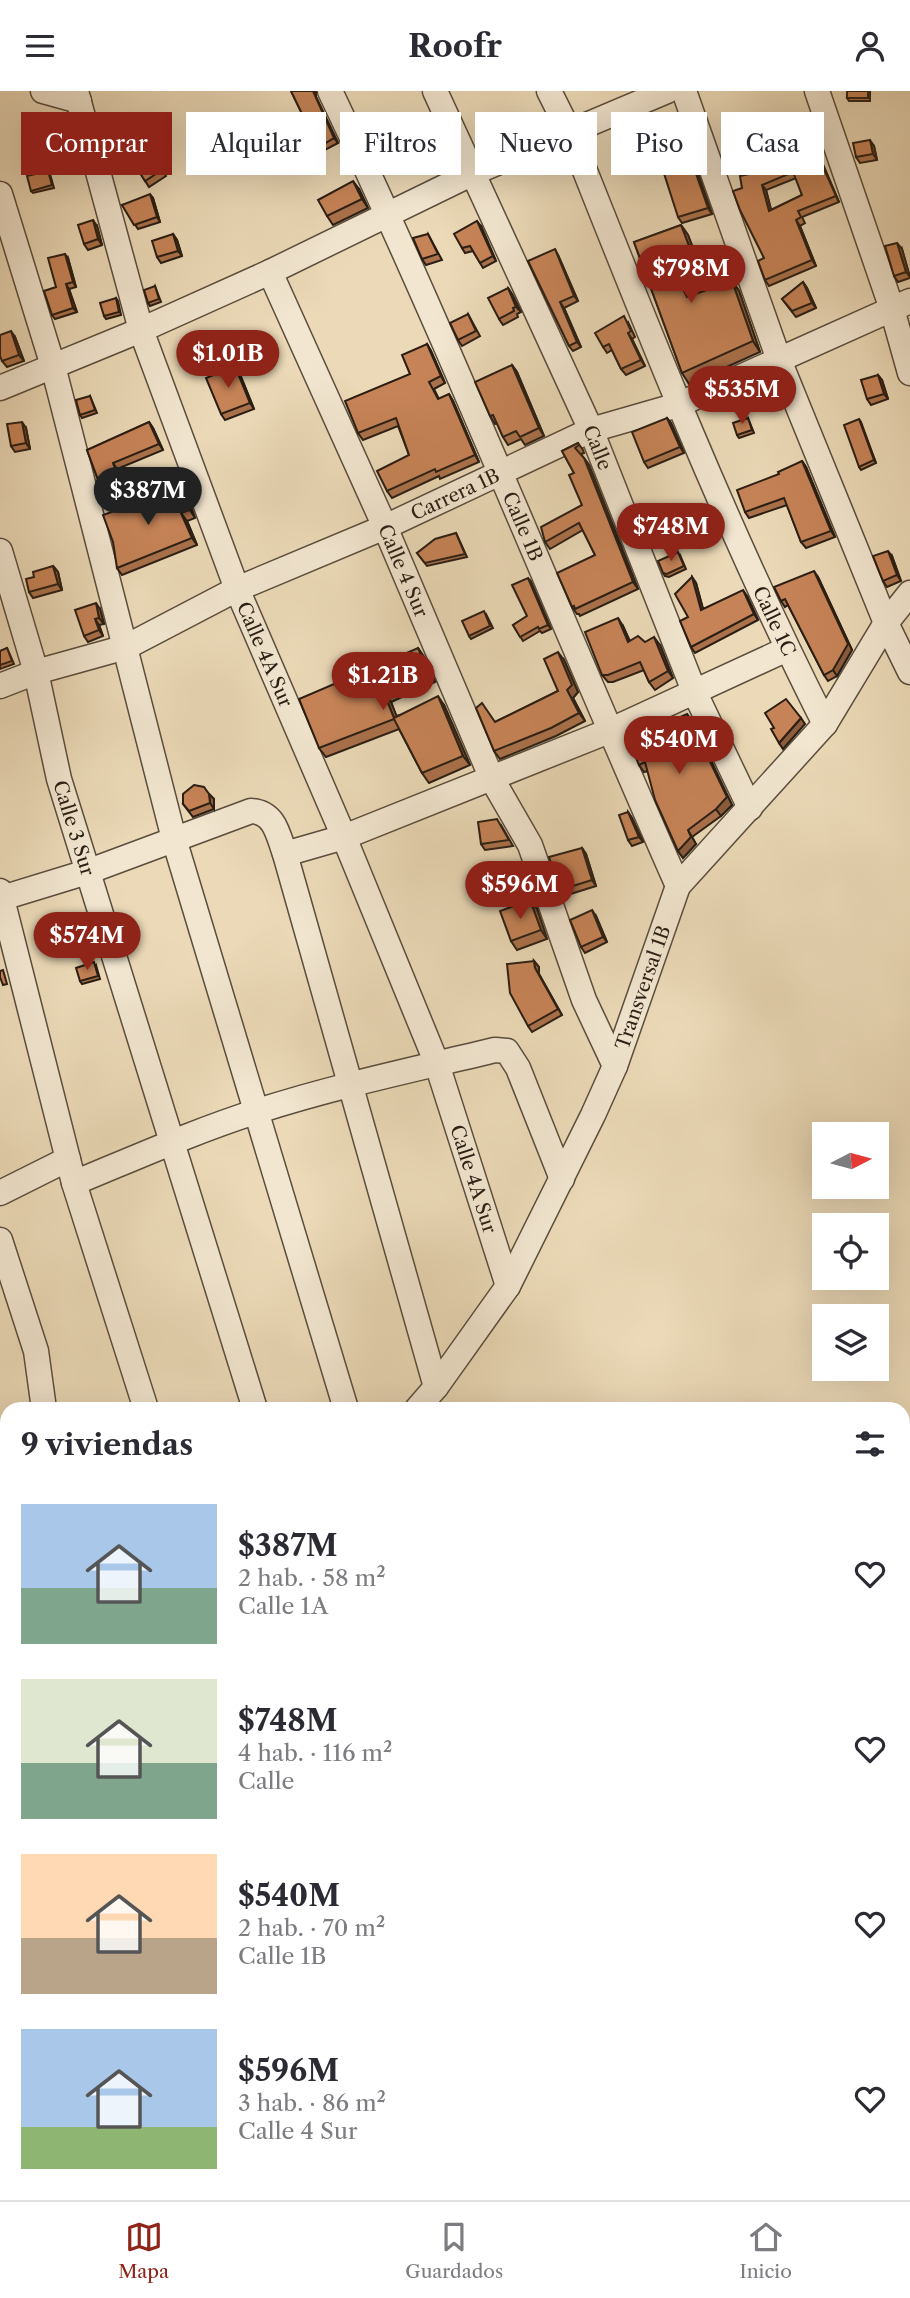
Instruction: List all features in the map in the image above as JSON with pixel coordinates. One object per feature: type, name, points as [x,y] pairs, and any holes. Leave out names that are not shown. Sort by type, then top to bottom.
[{"type":"street","points":[[43,91],[78,96]]},
{"type":"street","name":"Calle 1B","points":[[331,91],[389,214],[609,731],[678,886]]},
{"type":"street","name":"Calle","points":[[435,91],[591,430],[694,691],[750,808]]},
{"type":"street","name":"Calle 1C","points":[[549,91],[559,112]]},
{"type":"street","points":[[597,122],[667,91]]},
{"type":"street","points":[[684,91],[779,360],[886,623],[910,672]]},
{"type":"street","points":[[817,91],[901,305],[910,373]]},
{"type":"street","name":"Calle 4A Sur","points":[[78,96],[141,330],[237,589],[438,1064],[508,1286]]},
{"type":"street","points":[[0,388],[141,330],[270,272],[475,172]]},
{"type":"street","name":"Calle 1C","points":[[586,175],[678,405],[787,649],[825,724]]},
{"type":"street","points":[[0,194],[53,366],[174,839],[344,1402]]},
{"type":"street","name":"Calle 4 Sur","points":[[270,272],[385,527],[492,779],[530,845],[584,1000],[615,1066]]},
{"type":"street","name":"Carrera 1B","points":[[0,686],[36,672],[126,647],[237,589],[385,527],[591,430],[678,405],[901,305]]},
{"type":"street","name":"Calle 3 Sur","points":[[0,551],[36,672],[59,779],[254,1402]]},
{"type":"street","name":"Transversal 1B","points":[[424,1402],[508,1286],[562,1179],[615,1066],[678,886],[825,724],[886,623],[910,593]]},
{"type":"street","points":[[285,854],[344,837],[492,779],[609,731],[787,649]]},
{"type":"street","points":[[143,1402],[71,1171],[1,895],[87,872],[251,811],[259,811],[273,821],[285,854],[436,1387]]},
{"type":"street","points":[[0,1193],[349,1084],[495,1049],[507,1051],[518,1068],[562,1179]]},
{"type":"street","points":[[0,1241],[36,1351],[43,1402]]},
{"type":"building","points":[[291,91],[313,91],[322,112],[301,112]]},
{"type":"building","points":[[847,91],[868,91],[868,98],[847,98]]},
{"type":"building","points":[[326,120],[334,138],[326,143]]},
{"type":"building","points":[[870,140],[873,154],[856,157],[853,143]]},
{"type":"building","points":[[824,169],[836,196],[798,211],[801,217],[796,220],[812,260],[765,280],[758,261],[764,258],[733,191],[742,188],[740,176],[786,175],[762,185],[769,211],[802,195],[794,175],[824,175]]},
{"type":"building","points":[[49,175],[52,185],[31,191],[27,176]]},
{"type":"building","points":[[141,175],[154,175],[145,181]]},
{"type":"building","points":[[664,175],[696,175],[708,208],[678,217]]},
{"type":"building","points":[[353,181],[362,199],[327,216],[318,200]]},
{"type":"building","points":[[150,194],[157,217],[134,225],[122,205]]},
{"type":"building","points":[[93,220],[98,239],[84,244],[78,225]]},
{"type":"building","points":[[477,221],[493,256],[480,263],[470,246],[462,248],[454,234]]},
{"type":"building","points":[[681,225],[692,254],[670,262],[687,297],[732,281],[753,341],[682,373],[634,242]]},
{"type":"building","points":[[173,234],[178,251],[157,257],[152,241]]},
{"type":"building","points":[[428,234],[438,254],[422,259],[413,238]]},
{"type":"building","points":[[897,243],[906,272],[894,276],[885,246]]},
{"type":"building","points":[[555,249],[574,296],[560,302],[577,342],[569,346],[528,261]]},
{"type":"building","points":[[65,254],[73,282],[66,284],[73,308],[52,315],[44,291],[56,287],[48,258]]},
{"type":"building","points":[[803,282],[812,303],[792,311],[782,299]]},
{"type":"building","points":[[155,286],[159,299],[148,303],[144,290]]},
{"type":"building","points":[[508,288],[516,307],[513,308],[514,311],[499,319],[488,298]]},
{"type":"building","points":[[116,298],[119,312],[104,316],[100,303]]},
{"type":"building","points":[[468,314],[476,331],[458,340],[450,323]]},
{"type":"building","points":[[624,316],[631,331],[628,333],[641,360],[621,369],[609,344],[603,347],[595,333]]},
{"type":"building","points":[[11,331],[19,355],[2,361],[0,335]]},
{"type":"building","points":[[427,344],[441,376],[429,382],[438,399],[449,394],[475,455],[436,472],[435,469],[387,491],[377,471],[409,455],[396,418],[358,433],[345,401],[410,374],[402,355]]},
{"type":"building","points":[[512,365],[539,428],[520,437],[516,431],[503,437],[475,382]]},
{"type":"building","points":[[235,366],[250,403],[221,414],[206,378]]},
{"type":"building","points":[[878,375],[884,394],[867,399],[861,380]]},
{"type":"building","points":[[90,396],[95,410],[80,415],[76,400]]},
{"type":"building","points":[[667,418],[680,447],[644,462],[632,432]]},
{"type":"building","points":[[748,418],[752,430],[737,435],[733,423]]},
{"type":"building","points":[[859,419],[874,460],[859,467],[844,425]]},
{"type":"building","points":[[22,422],[26,443],[11,446],[7,424]]},
{"type":"building","points":[[149,422],[159,444],[113,463],[119,478],[100,485],[87,450]]},
{"type":"building","points":[[578,443],[575,448],[584,458],[633,582],[575,609],[557,573],[595,555],[579,523],[545,542],[541,527],[582,505],[569,475],[574,473],[562,451]]},
{"type":"building","points":[[802,461],[831,531],[801,542],[784,498],[745,512],[737,490],[779,474],[778,472]]},
{"type":"building","points":[[181,487],[190,510],[181,513],[192,538],[117,568],[113,542],[103,515]]},
{"type":"building","points":[[456,533],[465,554],[425,563],[417,553],[435,539]]},
{"type":"building","points":[[888,551],[897,575],[883,581],[873,556]]},
{"type":"building","points":[[678,552],[684,566],[667,574],[663,573],[658,561]]},
{"type":"building","points":[[53,566],[58,584],[29,592],[26,579],[34,577],[33,572]]},
{"type":"building","points":[[814,571],[848,644],[833,670],[824,675],[785,599],[781,601],[774,587]]},
{"type":"building","points":[[692,577],[701,610],[743,590],[754,614],[691,647],[680,621],[688,617],[675,594]]},
{"type":"building","points":[[528,578],[548,625],[539,629],[538,627],[520,637],[513,625],[527,616],[512,585]]},
{"type":"building","points":[[96,603],[99,618],[95,619],[99,630],[84,636],[75,610]]},
{"type":"building","points":[[484,611],[490,626],[469,636],[462,621]]},
{"type":"building","points":[[618,618],[628,642],[638,636],[645,642],[654,637],[668,671],[649,682],[640,662],[602,675],[585,632]]},
{"type":"building","points":[[7,648],[12,661],[0,665],[0,651]]},
{"type":"building","points":[[418,648],[428,673],[384,693],[394,718],[438,696],[463,756],[422,773],[394,719],[319,748],[299,699]]},
{"type":"building","points":[[558,652],[572,685],[567,690],[579,713],[551,728],[494,751],[476,708],[482,703],[495,722],[558,691],[544,659]]},
{"type":"building","points":[[786,699],[801,718],[779,743],[765,713]]},
{"type":"building","points":[[687,714],[727,797],[688,830],[691,837],[678,851],[655,800],[645,762],[639,765],[629,740]]},
{"type":"building","points":[[194,785],[204,787],[209,794],[210,803],[189,811],[183,804],[183,794]]},
{"type":"building","points":[[628,812],[639,837],[628,840],[619,815]]},
{"type":"building","points":[[497,819],[509,840],[481,844],[478,822]]},
{"type":"building","points":[[582,848],[592,880],[560,890],[549,857]]},
{"type":"building","points":[[530,900],[541,930],[511,941],[500,911]]},
{"type":"building","points":[[592,910],[603,937],[581,947],[570,920]]},
{"type":"building","points":[[534,961],[535,968],[558,1009],[528,1026],[510,993],[507,964]]},
{"type":"building","points":[[94,962],[98,976],[80,981],[76,968]]},
{"type":"building","points":[[3,970],[7,984],[3,985],[0,971]]}]
